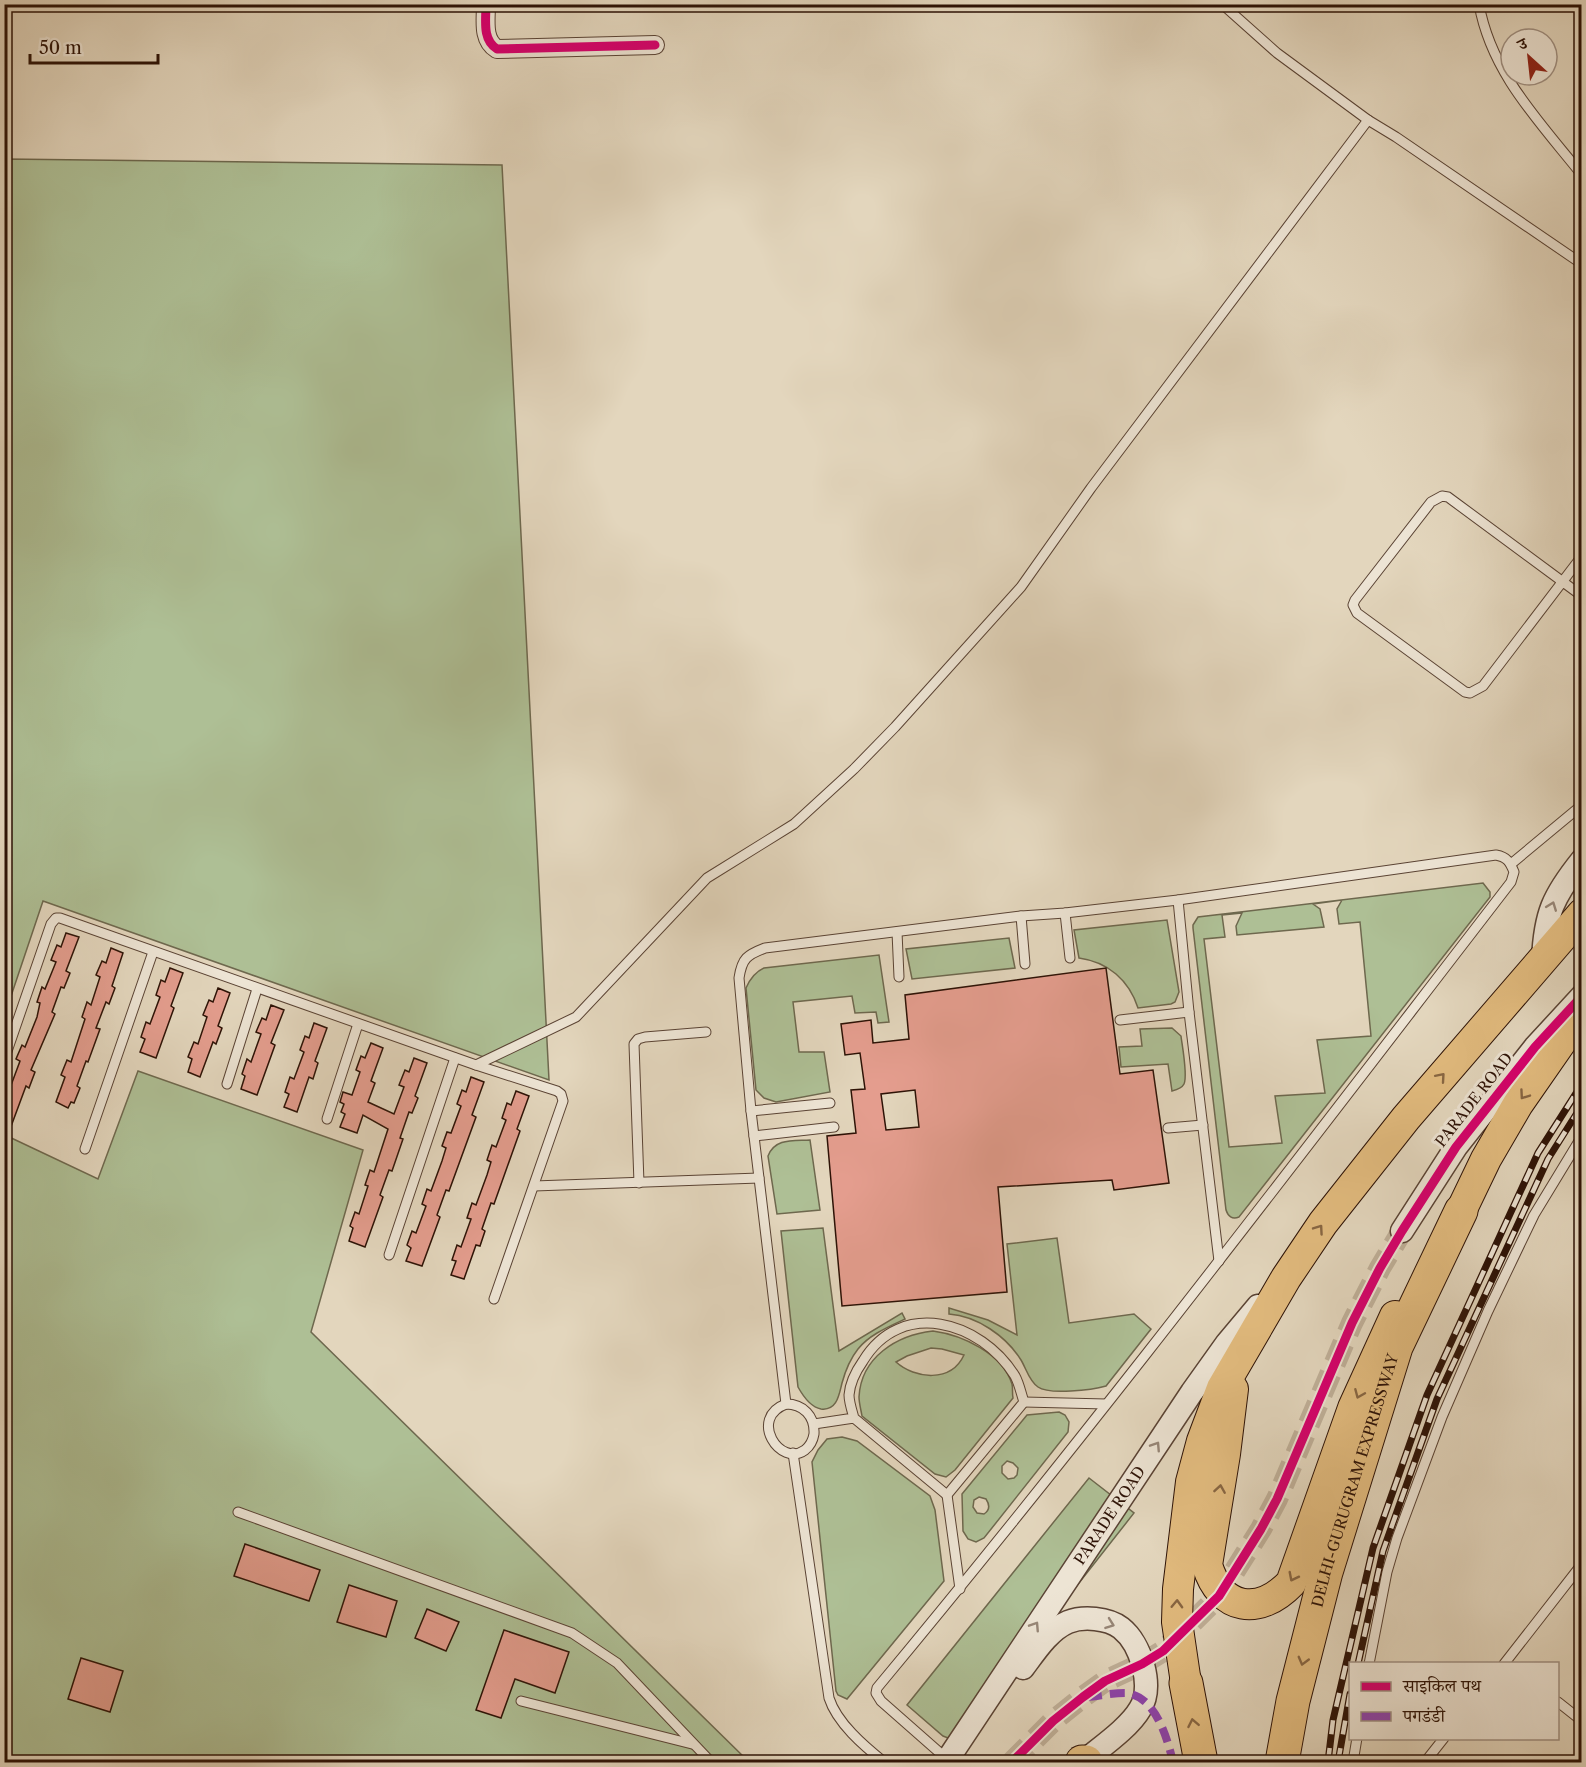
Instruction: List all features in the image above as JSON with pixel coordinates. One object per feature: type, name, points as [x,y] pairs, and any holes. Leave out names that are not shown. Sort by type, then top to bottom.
[{"type":"highway","points":[[1201,1762],[1177,1622],[1178,1589],[1191,1482],[1214,1409],[1233,1366],[1323,1222],[1374,1157],[1581,914]]},
{"type":"highway","points":[[1233,1366],[1230,1418],[1207,1565],[1211,1577],[1226,1596],[1234,1601],[1247,1604],[1261,1604],[1280,1594],[1291,1583],[1342,1437],[1386,1333],[1416,1281],[1455,1222],[1486,1159],[1518,1104],[1581,1012]]},
{"type":"highway","name":"DELHI-GURUGRAM EXPRESSWAY","points":[[1282,1762],[1293,1701],[1326,1572],[1392,1359],[1455,1222]]},
{"type":"street","points":[[486,4],[487,39],[496,49],[655,45]]},
{"type":"street","points":[[1543,960],[1547,917],[1554,898],[1581,860]]},
{"type":"street","name":"PARADE ROAD","points":[[1402,1231],[1456,1147],[1535,1047],[1581,996]]},
{"type":"street","name":"PARADE ROAD","points":[[951,1754],[1192,1392],[1253,1312],[1286,1278]]},
{"type":"street","points":[[951,1754],[1053,1632],[1066,1622],[1093,1619],[1110,1622],[1121,1629],[1131,1640],[1143,1665],[1145,1688],[1142,1707],[1136,1715],[1084,1762]]},
{"type":"lane","points":[[1222,4],[1277,53],[1368,120],[1581,264]]},
{"type":"lane","points":[[1479,4],[1490,44],[1504,75],[1581,175]]},
{"type":"lane","points":[[476,1065],[576,1017],[707,878],[794,824],[854,769],[895,727],[1021,587],[1106,469],[1368,120]]},
{"type":"lane","points":[[1581,556],[1562,581],[1483,686],[1470,693],[1465,692],[1357,613],[1353,605],[1431,502],[1442,496],[1448,497],[1562,581],[1581,596]]},
{"type":"lane","points":[[1511,864],[1581,805]]},
{"type":"lane","points":[[786,1404],[751,1112],[739,978],[741,965],[750,954],[765,948],[1021,916],[1178,900],[1496,855],[1505,857],[1511,864],[1514,872],[1511,882],[1219,1261],[960,1589],[877,1688],[876,1693],[880,1701],[896,1716],[951,1754]]},
{"type":"lane","points":[[1178,900],[1219,1261]]},
{"type":"lane","points":[[1065,913],[1070,958]]},
{"type":"lane","points":[[1021,916],[1024,964]]},
{"type":"lane","points":[[4,1060],[53,920],[60,918],[455,1058],[557,1091],[563,1097],[494,1299]]},
{"type":"lane","points":[[897,932],[899,977]]},
{"type":"lane","points":[[85,1149],[153,952]]},
{"type":"lane","points":[[226,1084],[257,988]]},
{"type":"lane","points":[[1120,1020],[1189,1012]]},
{"type":"lane","points":[[327,1119],[358,1024]]},
{"type":"lane","points":[[639,1183],[634,1044],[638,1039],[645,1037],[706,1032]]},
{"type":"lane","points":[[389,1255],[455,1058]]},
{"type":"lane","points":[[751,1112],[830,1103]]},
{"type":"lane","points":[[1168,1128],[1203,1125]]},
{"type":"lane","points":[[754,1136],[834,1127]]},
{"type":"lane","points":[[1369,1662],[1394,1549],[1442,1417],[1488,1311],[1534,1215],[1581,1136]]},
{"type":"lane","points":[[534,1186],[759,1178]]},
{"type":"lane","points":[[960,1589],[947,1495],[854,1418],[849,1396],[854,1375],[870,1350],[892,1331],[920,1323],[949,1325],[978,1337],[1002,1358],[1016,1378],[1024,1402]]},
{"type":"lane","points":[[1024,1402],[1106,1404]]},
{"type":"lane","points":[[947,1495],[1024,1402]]},
{"type":"lane","points":[[786,1404],[800,1406],[811,1417],[814,1424],[813,1439],[810,1445],[800,1452],[793,1453],[778,1448],[769,1434],[768,1425],[773,1411],[786,1404]]},
{"type":"lane","points":[[814,1424],[854,1418]]},
{"type":"lane","points":[[793,1453],[829,1698],[837,1715],[870,1751],[885,1762]]},
{"type":"lane","points":[[238,1512],[572,1633],[617,1663],[711,1762]]},
{"type":"lane","points":[[1508,1662],[1581,1564]]},
{"type":"lane","points":[[521,1701],[692,1744]]},
{"type":"lane","points":[[1559,1704],[1581,1721]]},
{"type":"lane","points":[[1353,1762],[1357,1740]]},
{"type":"lane","points":[[1425,1762],[1442,1740]]},
{"type":"green space","points":[[5,159],[502,165],[549,1080],[43,901],[5,1014]]},
{"type":"green space","points":[[1483,883],[1490,892],[1490,897],[1237,1218],[1231,1217],[1226,1210],[1193,928],[1198,917]],"holes":[[[1342,900],[1337,909],[1339,924],[1360,922],[1371,1036],[1317,1040],[1325,1093],[1275,1096],[1282,1143],[1229,1147],[1204,939],[1225,937],[1222,915],[1242,913],[1236,926],[1237,935],[1324,927],[1320,909],[1313,904]]]},
{"type":"green space","points":[[1167,920],[1179,992],[1175,1002],[1171,1004],[1138,1008],[1129,989],[1116,974],[1099,964],[1079,958],[1074,930]]},
{"type":"green space","points":[[1009,938],[1015,968],[912,979],[906,949]]},
{"type":"green space","points":[[879,955],[889,1022],[878,1023],[876,1012],[855,1013],[852,996],[793,1002],[799,1052],[824,1052],[830,1092],[776,1102],[764,1098],[756,1090],[746,988],[753,976],[764,968]]},
{"type":"green space","points":[[1172,1028],[1181,1036],[1185,1074],[1182,1087],[1172,1091],[1168,1064],[1121,1067],[1119,1047],[1142,1046],[1140,1029]]},
{"type":"green space","points":[[138,1071],[363,1150],[311,1332],[749,1762],[5,1762],[5,1135],[98,1179]]},
{"type":"green space","points":[[810,1140],[820,1210],[777,1214],[768,1156],[771,1150],[780,1143]]},
{"type":"green space","points":[[823,1228],[839,1351],[902,1313],[905,1319],[879,1332],[862,1344],[848,1366],[834,1405],[826,1409],[810,1404],[798,1387],[781,1231]]},
{"type":"green space","points":[[1057,1238],[1069,1323],[1134,1314],[1151,1329],[1106,1386],[1061,1391],[1038,1387],[1030,1378],[1015,1351],[999,1335],[980,1323],[949,1314],[949,1308],[988,1320],[1017,1335],[1007,1244]]},
{"type":"green space","points":[[933,1331],[944,1333],[980,1347],[1000,1363],[1012,1384],[1013,1398],[955,1470],[946,1477],[935,1474],[862,1416],[860,1406],[861,1383],[866,1370],[874,1360],[894,1343],[920,1333]],"holes":[[[931,1348],[964,1355],[958,1364],[942,1374],[922,1375],[896,1362]]]},
{"type":"green space","points":[[1059,1412],[1065,1415],[1069,1422],[1068,1432],[984,1538],[976,1542],[968,1539],[963,1531],[962,1494],[1027,1415]],"holes":[[[1007,1461],[1018,1468],[1014,1478],[1008,1479],[1002,1473],[1002,1466]],[[979,1497],[986,1499],[988,1503],[989,1507],[984,1514],[977,1513],[973,1507],[974,1500]]]},
{"type":"green space","points":[[842,1437],[857,1441],[930,1496],[935,1510],[944,1581],[847,1699],[838,1695],[836,1691],[812,1462],[827,1439]]},
{"type":"green space","points":[[1089,1478],[1134,1513],[961,1733],[948,1738],[943,1736],[907,1705]]},
{"type":"building","points":[[66,933],[79,937],[66,971],[70,973],[64,988],[61,987],[52,1012],[55,1014],[31,1070],[35,1072],[29,1088],[26,1086],[6,1140],[4,1139],[4,1085],[10,1088],[20,1061],[16,1059],[22,1045],[25,1047],[37,1017],[40,1003],[37,1002],[42,987],[45,989],[56,962],[51,960],[57,945],[61,947]]},
{"type":"building","points":[[111,948],[123,953],[112,986],[115,988],[109,1004],[106,1002],[96,1028],[100,1029],[77,1086],[80,1088],[74,1103],[71,1102],[68,1108],[56,1102],[65,1077],[61,1075],[67,1060],[71,1062],[85,1019],[82,1017],[87,1002],[91,1005],[100,977],[96,975],[102,961],[106,963]]},
{"type":"building","points":[[170,968],[183,973],[171,1006],[174,1008],[156,1058],[140,1052],[145,1039],[141,1037],[146,1022],[150,1024],[160,997],[156,995],[161,980],[165,982]]},
{"type":"building","points":[[1106,968],[1120,1074],[1153,1070],[1169,1183],[1114,1190],[1112,1180],[998,1187],[1007,1292],[842,1306],[827,1136],[856,1133],[851,1090],[865,1089],[860,1053],[845,1055],[841,1024],[871,1020],[873,1043],[909,1039],[905,995]],"holes":[[[915,1090],[919,1127],[886,1130],[881,1094]]]},
{"type":"building","points":[[218,988],[230,993],[218,1026],[222,1028],[216,1044],[213,1042],[200,1077],[188,1072],[192,1059],[188,1057],[194,1042],[198,1044],[207,1017],[203,1015],[209,1000],[213,1002]]},
{"type":"building","points":[[271,1005],[284,1010],[271,1043],[275,1045],[257,1095],[241,1089],[245,1076],[242,1074],[247,1059],[251,1062],[261,1034],[256,1032],[262,1018],[266,1020]]},
{"type":"building","points":[[314,1023],[327,1028],[315,1061],[318,1063],[313,1079],[309,1077],[297,1112],[284,1107],[289,1094],[285,1092],[290,1077],[294,1079],[304,1052],[300,1050],[305,1036],[309,1038]]},
{"type":"building","points":[[371,1043],[383,1048],[371,1081],[375,1083],[368,1102],[394,1114],[404,1087],[399,1085],[405,1070],[409,1072],[414,1058],[427,1063],[415,1096],[418,1098],[412,1113],[409,1112],[400,1138],[403,1139],[392,1171],[389,1170],[380,1195],[383,1197],[365,1247],[349,1241],[353,1228],[350,1226],[355,1212],[359,1214],[368,1186],[365,1185],[370,1170],[374,1172],[388,1129],[363,1115],[357,1133],[340,1127],[345,1114],[341,1112],[344,1104],[340,1102],[343,1092],[352,1095],[360,1072],[356,1070],[361,1056],[365,1058]]},
{"type":"building","points":[[471,1077],[484,1082],[472,1115],[476,1117],[449,1191],[446,1190],[437,1215],[440,1217],[422,1266],[406,1261],[411,1248],[407,1245],[412,1231],[416,1233],[426,1206],[422,1204],[427,1189],[431,1191],[446,1148],[442,1146],[447,1132],[451,1133],[461,1106],[457,1104],[462,1090],[466,1092]]},
{"type":"building","points":[[516,1091],[529,1096],[517,1129],[520,1131],[494,1204],[491,1203],[482,1229],[485,1231],[480,1246],[476,1245],[464,1279],[451,1275],[456,1261],[452,1260],[457,1245],[461,1247],[471,1219],[467,1218],[472,1203],[476,1205],[487,1175],[491,1162],[487,1160],[492,1145],[496,1147],[506,1120],[502,1118],[507,1103],[511,1105]]},
{"type":"building","points":[[245,1544],[320,1570],[309,1601],[234,1576]]},
{"type":"building","points":[[349,1585],[397,1601],[386,1637],[337,1622]]},
{"type":"building","points":[[427,1609],[459,1622],[446,1651],[415,1638]]},
{"type":"building","points":[[504,1630],[569,1652],[555,1693],[515,1679],[501,1718],[476,1710]]},
{"type":"building","points":[[81,1658],[123,1671],[110,1712],[68,1699]]},
{"type":"tunnel","points":[[1012,1762],[1053,1721],[1083,1697],[1105,1681],[1142,1664],[1163,1651],[1219,1596],[1277,1499],[1352,1323],[1402,1231]]},
{"type":"railway","points":[[1328,1762],[1333,1720],[1373,1548],[1427,1395],[1538,1153],[1582,1084]]},
{"type":"railway","points":[[1358,1662],[1383,1551],[1437,1399],[1548,1159],[1582,1105]]},
{"type":"railway","points":[[1338,1762],[1349,1700]]},
{"type":"marked path","points":[[1087,1697],[1125,1693],[1144,1701],[1158,1719],[1173,1762]]},
{"type":"cycle path","points":[[486,4],[487,35],[497,49],[655,45]]},
{"type":"cycle path","points":[[1012,1762],[1053,1721],[1083,1697],[1105,1681],[1142,1664],[1163,1651],[1219,1596],[1277,1499],[1352,1323],[1402,1231],[1456,1147],[1535,1047],[1582,996]]}]
